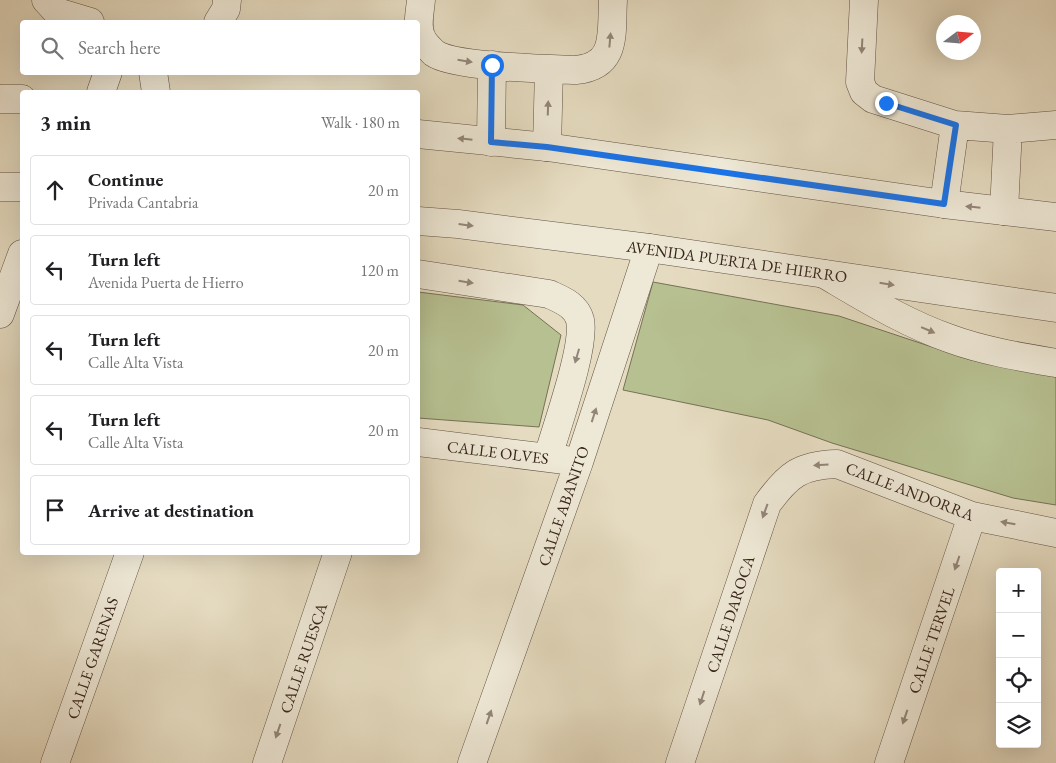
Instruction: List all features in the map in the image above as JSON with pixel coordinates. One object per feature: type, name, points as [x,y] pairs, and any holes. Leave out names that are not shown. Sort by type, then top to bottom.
[{"type":"street","points":[[46,0],[57,12],[83,20]]},
{"type":"street","points":[[219,20],[226,8],[227,0]]},
{"type":"street","points":[[419,20],[420,0]]},
{"type":"street","points":[[420,33],[423,41],[435,53],[446,58],[492,65],[582,70],[599,64],[607,55],[610,45],[613,0]]},
{"type":"street","points":[[864,0],[860,82],[864,92],[873,99],[956,125],[1008,129],[1056,126]]},
{"type":"street","points":[[491,142],[492,65]]},
{"type":"street","points":[[547,147],[549,69]]},
{"type":"street","points":[[102,90],[107,75]]},
{"type":"street","points":[[153,75],[156,90]]},
{"type":"street","points":[[0,98],[20,99]]},
{"type":"street","points":[[944,204],[956,125]]},
{"type":"street","points":[[1004,211],[1008,129]]},
{"type":"street","points":[[420,134],[547,147],[944,204],[1056,217]]},
{"type":"street","points":[[0,187],[20,187]]},
{"type":"street","name":"AVENIDA PUERTA DE HIERRO","points":[[420,221],[458,224],[649,248],[1056,308]]},
{"type":"street","name":"CALLE ABANITO","points":[[472,763],[579,462],[649,248]]},
{"type":"street","points":[[0,314],[20,259]]},
{"type":"street","name":"CALLE ABANITO","points":[[420,274],[549,294],[566,301],[576,311],[580,321],[579,348],[548,458]]},
{"type":"street","points":[[824,274],[881,308],[951,339],[992,351],[1056,363]]},
{"type":"street","name":"CALLE OLVES","points":[[420,442],[579,462]]},
{"type":"street","name":"CALLE ANDORRA","points":[[794,473],[816,464],[837,464],[972,516],[1056,533]]},
{"type":"street","name":"CALLE DAROCA","points":[[680,763],[766,504],[780,485],[794,473]]},
{"type":"street","name":"CALLE TERVEL","points":[[889,763],[972,516]]},
{"type":"street","name":"CALLE GARENAS","points":[[55,763],[129,555]]},
{"type":"street","name":"CALLE RUESCA","points":[[267,763],[337,555]]},
{"type":"green space","points":[[653,282],[839,316],[971,360],[1056,376],[1056,505],[1013,498],[832,443],[768,420],[623,390]]},
{"type":"green space","points":[[420,292],[523,305],[561,335],[539,427],[420,418]]},
{"type":"route","points":[[492,65],[491,142],[547,147],[944,204],[956,125],[886,103]]}]
